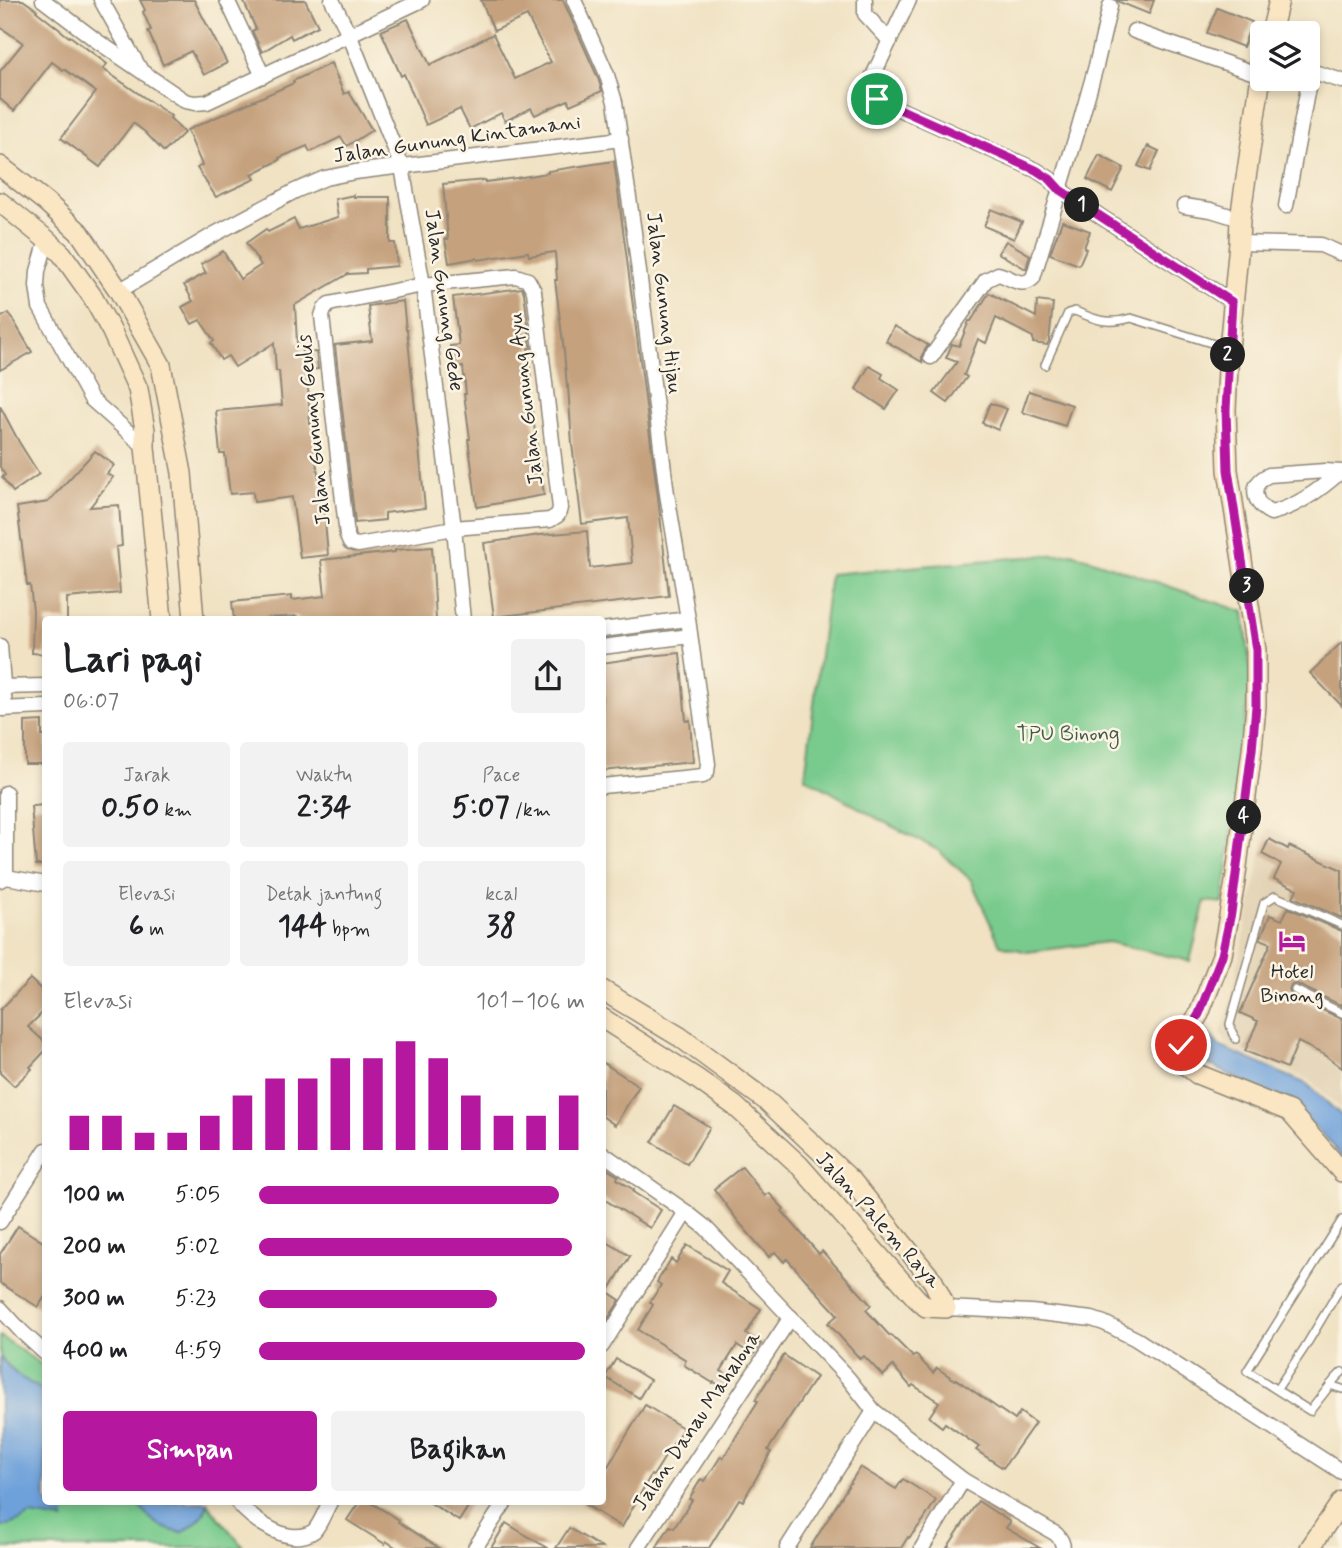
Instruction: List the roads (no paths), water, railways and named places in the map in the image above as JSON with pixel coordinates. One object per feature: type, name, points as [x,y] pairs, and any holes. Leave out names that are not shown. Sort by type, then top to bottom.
[{"type":"street","points":[[43,0],[97,41],[185,101],[195,103],[207,102],[422,0]]},
{"type":"street","points":[[101,0],[141,71]]},
{"type":"street","points":[[227,0],[263,76]]},
{"type":"street","name":"Jalan Gunung Gede","points":[[332,0],[349,34],[402,167],[423,285],[463,616]]},
{"type":"street","name":"Jalan Gunung Hijau","points":[[574,0],[606,72],[615,102],[667,494],[708,764],[707,772],[703,776],[606,786]]},
{"type":"street","points":[[865,0],[865,14],[890,41]]},
{"type":"street","points":[[909,0],[872,78],[870,94],[1036,170],[1060,190],[1232,302]]},
{"type":"street","points":[[1274,21],[1279,0]]},
{"type":"street","points":[[931,357],[986,280],[998,274],[1006,275],[1021,284],[1033,278],[1096,66],[1110,6]]},
{"type":"street","points":[[1134,31],[1250,68]]},
{"type":"street","points":[[1286,206],[1311,71],[1342,81]]},
{"type":"street","points":[[1258,91],[1240,219],[1226,410],[1228,470],[1256,650],[1256,706],[1231,913],[1222,955],[1199,1014],[1181,1045],[1180,1055],[1187,1066],[1198,1074],[1289,1111],[1342,1172]]},
{"type":"street","name":"Jalan Gunung Kintamani","points":[[119,291],[213,235],[325,178],[621,139]]},
{"type":"street","points":[[0,166],[80,233],[119,291],[161,365],[182,473],[194,616]]},
{"type":"street","points":[[0,202],[62,254],[92,296],[112,332],[138,390],[145,430],[162,616]]},
{"type":"street","points":[[1184,206],[1240,219]]},
{"type":"street","points":[[47,240],[38,271],[40,307],[91,399],[145,447]]},
{"type":"street","points":[[1239,243],[1321,245],[1339,253]]},
{"type":"street","name":"Jalan Gunung Ayu","points":[[423,285],[516,276],[528,280],[534,291],[560,508],[558,515],[550,520],[454,528]]},
{"type":"street","name":"Jalan Gunung Geulis","points":[[423,285],[329,304],[322,316],[346,536],[350,543],[358,545],[454,528]]},
{"type":"street","points":[[1341,472],[1326,485],[1285,509],[1271,513],[1260,506],[1255,494],[1257,483],[1269,475],[1341,472]]},
{"type":"street","points":[[606,629],[688,619]]},
{"type":"street","points":[[606,646],[690,636]]},
{"type":"street","points":[[0,646],[2,709],[42,707]]},
{"type":"street","points":[[1,687],[42,686]]},
{"type":"street","points":[[6,793],[3,878],[42,883]]},
{"type":"street","name":"Jalan Palem Raya","points":[[606,992],[680,1037],[768,1102],[852,1181],[933,1281],[946,1308],[926,1307],[917,1299],[799,1165],[735,1106],[606,1021]]},
{"type":"street","points":[[0,1222],[42,1156]]},
{"type":"street","points":[[606,1156],[705,1227],[848,1378],[874,1411],[963,1480],[1056,1534],[1063,1548]]},
{"type":"street","points":[[606,1340],[686,1212]]},
{"type":"street","points":[[0,1308],[42,1350]]},
{"type":"street","points":[[946,1308],[1031,1312],[1092,1319],[1104,1323],[1136,1339],[1342,1472]]},
{"type":"street","name":"Jalan Danau Mahalona","points":[[638,1548],[791,1317]]},
{"type":"street","points":[[787,1548],[874,1411]]},
{"type":"street","points":[[922,1548],[963,1480]]},
{"type":"street","points":[[1310,1548],[1342,1502]]},
{"type":"street","points":[[240,1505],[257,1524],[280,1539],[290,1541],[307,1537],[314,1531],[328,1505]]},
{"type":"street","points":[[475,1548],[503,1505]]},
{"type":"lane","points":[[1045,365],[1068,313],[1075,311],[1103,321],[1131,318],[1229,349]]},
{"type":"lane","points":[[1236,1039],[1230,1024],[1264,903],[1275,896],[1342,925]]},
{"type":"lane","points":[[1295,990],[1342,1013]]},
{"type":"lane","points":[[1342,1220],[1247,1371],[1310,1411],[1342,1372]]},
{"type":"lane","points":[[1277,1389],[1342,1284]]},
{"type":"lane","points":[[1330,1385],[1342,1389]]},
{"type":"water","points":[[1200,1024],[1219,1046],[1307,1084],[1342,1116],[1342,1159],[1330,1142],[1291,1105],[1204,1062],[1189,1043]]},
{"type":"water","points":[[0,1357],[17,1375],[42,1390],[42,1505],[72,1505],[73,1509],[63,1509],[64,1520],[31,1515],[0,1528]]},
{"type":"water","points":[[138,1505],[207,1505],[195,1524],[182,1533],[167,1529]]},
{"type":"place","name":"Hotel Binong","points":[[1292,941]]},
{"type":"park label","name":"TPU Binong","points":[[1068,734]]}]
